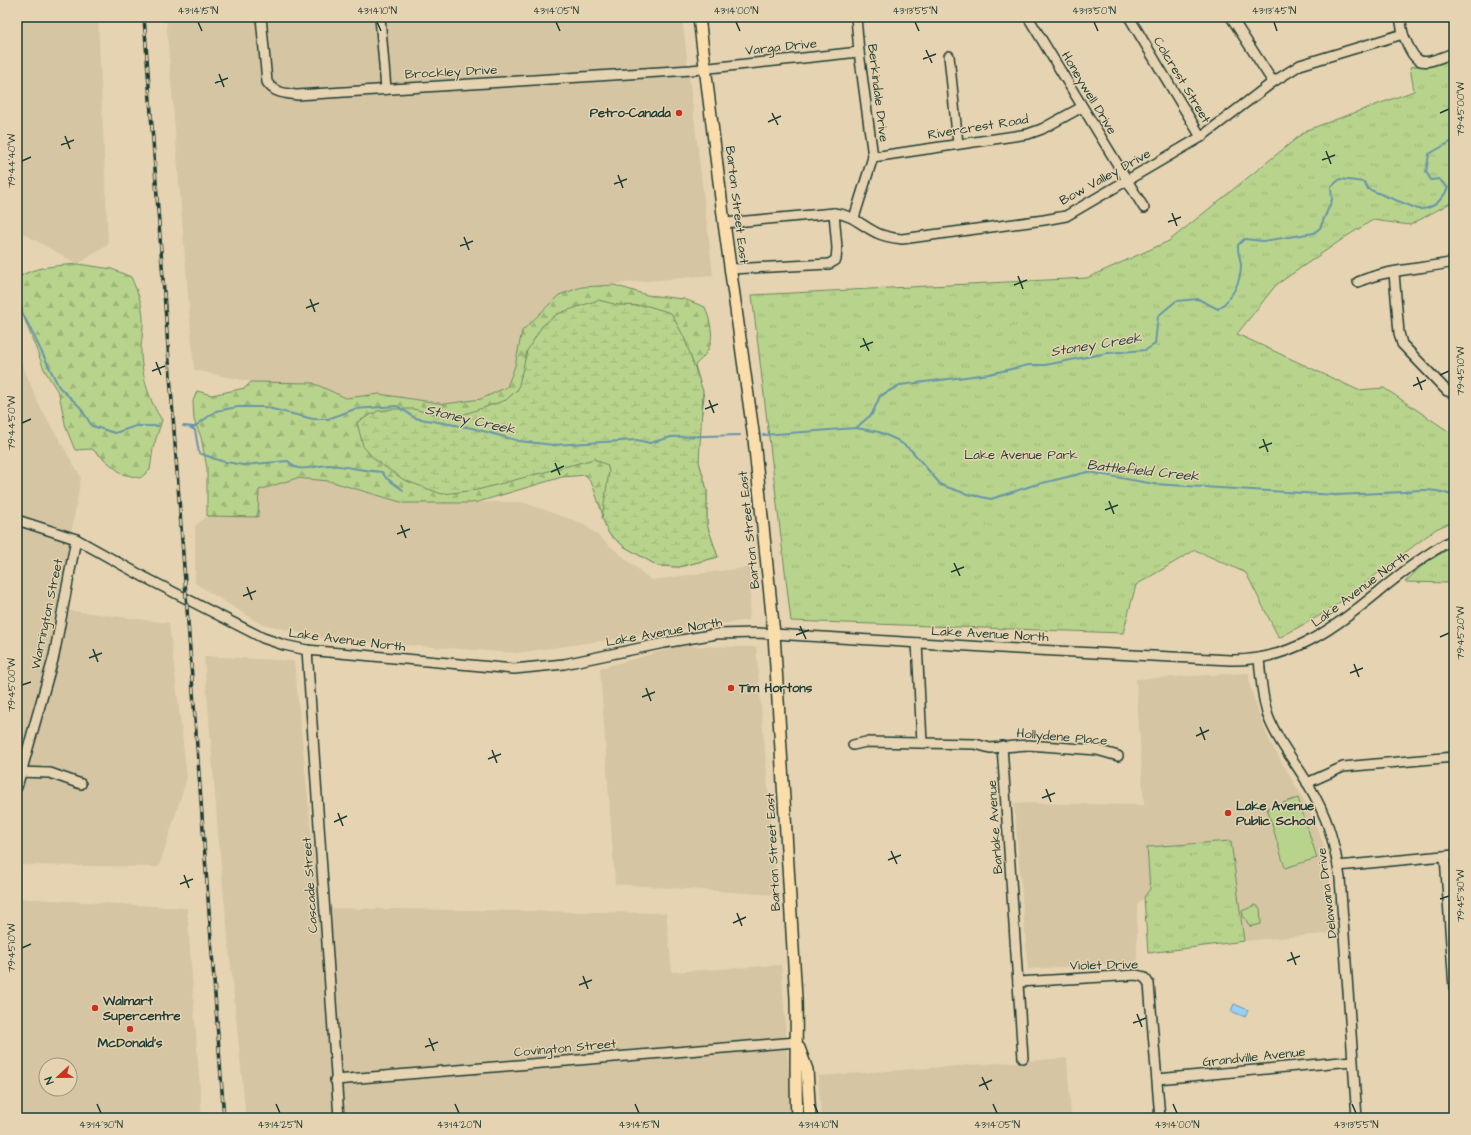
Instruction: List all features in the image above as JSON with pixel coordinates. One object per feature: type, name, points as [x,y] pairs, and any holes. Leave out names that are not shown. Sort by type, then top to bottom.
[{"type":"main road","name":"Barton Street East","points":[[699,17],[724,223],[754,439],[774,634],[797,1042],[795,1073],[797,1118]]},
{"type":"main road","name":"Barton Street East","points":[[797,1042],[807,1070],[810,1118]]},
{"type":"street","name":"Brockley Drive","points":[[261,17],[267,82],[271,88],[277,92],[297,95],[705,68]]},
{"type":"street","points":[[380,17],[386,89]]},
{"type":"street","name":"Berkindale Drive","points":[[854,218],[873,157],[859,52],[856,17]]},
{"type":"street","name":"Honeywell Drive","points":[[1028,17],[1144,208]]},
{"type":"street","name":"Colcrest Street","points":[[1129,17],[1201,136]]},
{"type":"street","points":[[1231,17],[1273,82]]},
{"type":"street","points":[[1400,17],[1403,34],[1413,58],[1421,62],[1431,61],[1454,53]]},
{"type":"street","name":"Bow Valley Drive","points":[[724,223],[834,213],[845,214],[854,218],[876,233],[902,239],[1066,216],[1128,181],[1201,136],[1273,82],[1300,65],[1403,34]]},
{"type":"street","name":"Varga Drive","points":[[705,68],[859,52]]},
{"type":"street","points":[[949,56],[958,144]]},
{"type":"street","name":"Rivercrest Road","points":[[873,157],[1028,134],[1042,129],[1082,107]]},
{"type":"street","points":[[731,269],[829,264],[836,260],[837,248],[834,213]]},
{"type":"street","points":[[1358,282],[1369,277],[1454,262]]},
{"type":"street","points":[[1394,273],[1399,333],[1402,344],[1446,391],[1454,393]]},
{"type":"street","name":"Lake Avenue North","points":[[17,520],[76,539],[157,584],[263,638],[284,645],[307,650],[514,669],[564,664],[664,643],[716,634],[774,634],[1223,660],[1259,659],[1292,650],[1326,633],[1422,558],[1454,539]]},
{"type":"street","name":"Warrington Street","points":[[17,787],[19,772],[54,656],[76,539]]},
{"type":"street","points":[[917,643],[922,743]]},
{"type":"street","name":"Cascade Street","points":[[307,650],[335,1080],[339,1118]]},
{"type":"street","name":"Delawana Drive","points":[[1259,659],[1264,701],[1275,733],[1308,783],[1328,823],[1336,847],[1346,947],[1352,1061],[1357,1118]]},
{"type":"street","points":[[853,745],[866,742],[975,744],[990,748],[1002,746]]},
{"type":"street","name":"Hollydene Place","points":[[1002,746],[1028,745],[1097,750],[1118,756]]},
{"type":"street","name":"Barlake Avenue","points":[[1002,746],[1023,1058]]},
{"type":"street","points":[[1308,783],[1343,767],[1454,757]]},
{"type":"street","points":[[19,772],[50,773],[81,784]]},
{"type":"street","points":[[1338,866],[1450,856],[1454,987]]},
{"type":"street","name":"Violet Drive","points":[[1018,982],[1136,975],[1143,976],[1149,984],[1160,1118]]},
{"type":"street","name":"Covington Street","points":[[335,1080],[797,1042]]},
{"type":"street","name":"Grandville Avenue","points":[[1157,1080],[1352,1061]]},
{"type":"shaded area","points":[[17,17],[98,17],[108,245],[78,264],[17,230]]},
{"type":"shaded area","points":[[166,17],[682,17],[713,275],[582,287],[515,366],[507,387],[481,399],[445,404],[379,394],[346,398],[313,383],[251,382],[194,370]]},
{"type":"shaded area","points":[[17,352],[39,405],[81,477],[58,609],[169,623],[187,778],[159,867],[17,865]]},
{"type":"shaded area","points":[[297,478],[329,481],[404,503],[522,502],[584,524],[651,580],[752,567],[749,620],[516,653],[325,639],[259,623],[195,583],[195,526],[207,516],[230,517],[259,490]]},
{"type":"shaded area","points":[[681,646],[756,647],[777,895],[615,884],[600,668]]},
{"type":"shaded area","points":[[204,656],[294,661],[319,908],[666,913],[672,972],[781,965],[792,1118],[246,1118],[220,856]]},
{"type":"shaded area","points":[[1249,673],[1250,686],[1269,740],[1305,802],[1322,840],[1328,866],[1334,933],[1244,941],[1240,906],[1147,848],[1150,889],[1137,906],[1137,963],[1028,969],[1014,803],[1144,805],[1136,679]]},
{"type":"shaded area","points":[[17,898],[187,908],[202,1118],[17,1118]]},
{"type":"shaded area","points":[[1067,1058],[1071,1118],[821,1118],[818,1076]]},
{"type":"green space","name":"Lake Avenue Park","points":[[1454,60],[1454,201],[1410,225],[1373,220],[1276,285],[1237,334],[1358,390],[1384,388],[1454,435],[1454,521],[1436,529],[1328,611],[1279,638],[1246,573],[1195,550],[1136,585],[1123,633],[791,621],[752,295],[1087,278],[1169,241],[1307,130],[1414,91],[1410,67]]},
{"type":"green space","points":[[78,264],[112,269],[131,277],[140,300],[143,312],[141,352],[143,373],[147,390],[157,413],[162,420],[153,448],[150,470],[140,478],[122,474],[92,449],[75,450],[66,428],[59,394],[44,369],[23,315],[17,278],[39,269]]},
{"type":"green space","points":[[614,285],[647,295],[684,299],[705,307],[710,324],[710,345],[707,352],[695,365],[704,397],[698,440],[699,462],[707,490],[707,525],[718,557],[679,567],[658,566],[625,547],[609,534],[593,486],[586,475],[562,477],[478,502],[470,503],[404,503],[329,481],[297,478],[259,490],[258,517],[207,516],[207,468],[201,437],[194,420],[193,401],[197,391],[212,395],[245,388],[251,382],[313,383],[346,398],[379,394],[445,404],[481,399],[507,387],[515,366],[522,331],[559,295],[582,287]]},
{"type":"green space","points":[[598,300],[618,305],[648,306],[671,313],[684,337],[703,391],[699,462],[707,490],[707,525],[718,557],[679,567],[658,566],[625,547],[609,534],[602,518],[609,471],[607,465],[594,459],[477,490],[442,494],[404,480],[375,460],[363,446],[357,422],[378,411],[413,409],[433,414],[462,415],[506,400],[518,389],[527,351],[542,326],[557,314]]},
{"type":"green space","points":[[1454,546],[1454,583],[1405,582],[1425,563]]},
{"type":"green space","points":[[1298,798],[1317,858],[1285,868],[1267,808]]},
{"type":"green space","points":[[1231,841],[1244,941],[1148,953],[1144,897],[1150,889],[1147,847]]},
{"type":"green space","points":[[1256,905],[1260,908],[1261,924],[1251,927],[1245,918],[1243,918],[1242,911]]},
{"type":"water","points":[[1234,1004],[1248,1010],[1245,1017],[1231,1011]]},
{"type":"waterway","name":"Stoney Creek","points":[[856,428],[872,414],[880,396],[900,385],[989,374],[1029,365],[1045,365],[1107,353],[1146,350],[1155,344],[1158,316],[1176,301],[1198,299],[1218,309],[1227,301],[1237,284],[1241,272],[1238,245],[1244,239],[1263,241],[1314,233],[1320,228],[1332,200],[1331,187],[1340,179],[1364,182],[1368,189],[1418,209],[1432,206],[1440,200],[1448,188],[1439,179],[1431,180],[1426,172],[1429,154],[1454,140]]},
{"type":"waterway","name":"Stoney Creek","points":[[17,302],[59,387],[80,407],[92,426],[115,433],[136,426],[158,426]]},
{"type":"waterway","name":"Stoney Creek","points":[[183,426],[194,427],[216,411],[238,407],[264,407],[313,419],[328,419],[355,409],[397,406],[415,418],[472,428],[519,441],[554,445],[637,440],[650,443],[671,437],[740,435]]},
{"type":"waterway","points":[[189,427],[195,430],[199,453],[221,461],[243,465],[288,461],[298,468],[329,465],[382,472],[386,478],[403,490]]},
{"type":"waterway","name":"Battlefield Creek","points":[[763,435],[856,428],[879,432],[897,440],[911,450],[941,485],[967,494],[991,499],[1034,485],[1088,472],[1154,484],[1336,495],[1429,490],[1454,496]]},
{"type":"railway","points":[[144,17],[224,1118]]},
{"type":"place","name":"Petro-Canada","points":[[679,113]]},
{"type":"place","name":"Tim Hortons","points":[[731,688]]},
{"type":"place","name":"Lake Avenue Public School","points":[[1228,813]]},
{"type":"place","name":"Walmart Supercentre","points":[[95,1008]]},
{"type":"place","name":"McDonald's","points":[[130,1029]]}]
